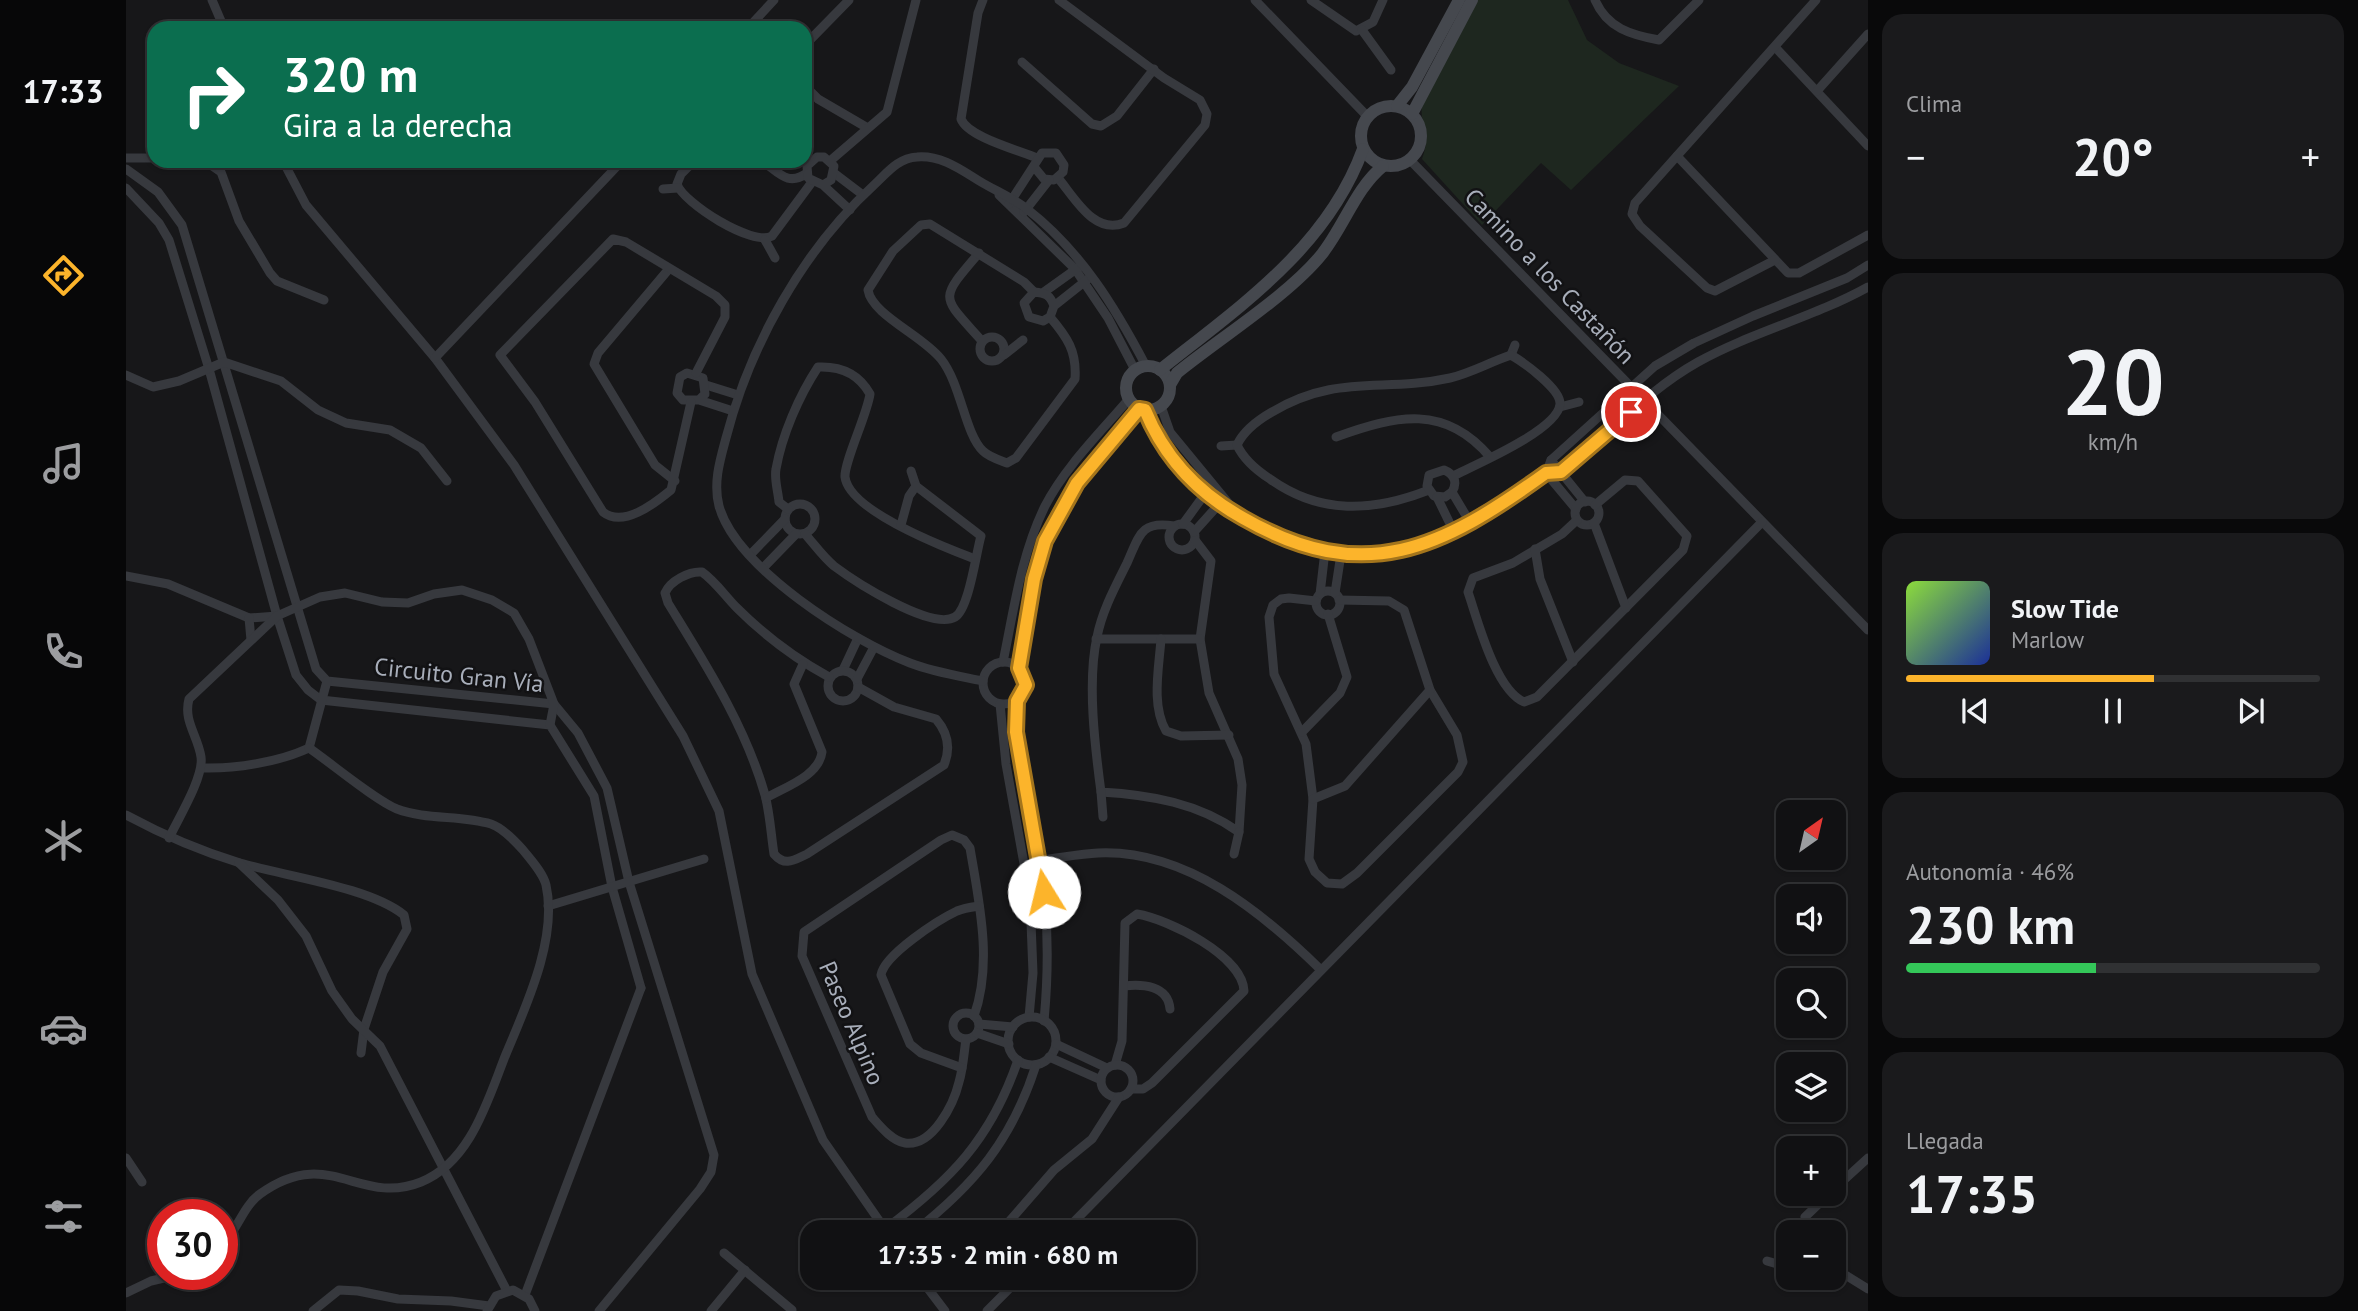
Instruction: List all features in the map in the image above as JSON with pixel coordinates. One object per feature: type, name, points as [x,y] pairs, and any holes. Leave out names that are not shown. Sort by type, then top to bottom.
[{"type":"street","points":[[212,0],[221,21]]},
{"type":"street","points":[[754,21],[774,0]]},
{"type":"street","points":[[812,39],[849,0]]},
{"type":"street","points":[[830,161],[866,127],[887,112],[916,0]]},
{"type":"street","points":[[983,0],[978,13],[961,119],[965,127],[1036,163],[1040,177],[1054,179],[1089,216],[1101,224],[1114,227],[1124,223],[1156,188],[1205,125],[1207,114],[1200,100],[1059,0]]},
{"type":"street","points":[[1255,0],[1367,116]]},
{"type":"street","points":[[1311,0],[1345,26],[1356,31],[1363,30],[1373,22],[1383,0]]},
{"type":"street","points":[[1397,106],[1412,87],[1461,0]]},
{"type":"street","points":[[1412,114],[1461,0]]},
{"type":"street","points":[[1595,0],[1613,26],[1658,40],[1699,0]]},
{"type":"street","points":[[1775,260],[1714,291],[1707,288],[1640,226],[1632,214],[1635,203],[1816,0]]},
{"type":"street","points":[[1363,30],[1391,70]]},
{"type":"street","points":[[1817,91],[1868,34]]},
{"type":"street","points":[[1775,47],[1868,146]]},
{"type":"street","points":[[1022,62],[1091,124],[1101,126],[1118,116],[1154,69]]},
{"type":"street","points":[[812,93],[866,127]]},
{"type":"street","points":[[1397,106],[1412,114],[1419,125],[1421,138],[1418,150],[1410,160],[1397,166],[1383,166],[1363,149],[1360,132],[1367,116],[1381,107],[1397,106]]},
{"type":"street","points":[[1363,149],[1350,182],[1327,220],[1292,261],[1160,370],[1141,368],[1128,378],[1137,406],[1156,437],[1171,459],[1205,494],[1221,501],[1241,517],[1293,543],[1341,554],[1385,554],[1454,533],[1546,473],[1561,472],[1644,400],[1698,362],[1788,321],[1836,305],[1868,287]]},
{"type":"street","points":[[1010,202],[1036,163],[1049,152],[1062,158],[1064,165],[1024,212]]},
{"type":"street","points":[[1677,156],[1788,273],[1799,273],[1868,235]]},
{"type":"street","points":[[812,162],[817,157],[830,161]]},
{"type":"street","points":[[983,681],[910,663],[874,647],[817,614],[763,568],[725,523],[716,493],[718,465],[738,395],[776,314],[810,259],[863,195],[901,160],[917,157],[949,162],[1024,212],[1110,300],[1141,368]]},
{"type":"street","points":[[126,158],[147,158]]},
{"type":"street","name":"Camino a los Castañón","points":[[1410,160],[1868,630]]},
{"type":"street","points":[[830,161],[834,173],[863,195]]},
{"type":"street","points":[[1221,501],[1213,485],[1170,432],[1161,406],[1170,385],[1177,373],[1298,280],[1322,254],[1370,176],[1383,166]]},
{"type":"street","points":[[215,168],[221,172],[239,221],[270,273],[278,281],[324,300]]},
{"type":"street","points":[[286,168],[306,205],[435,358],[514,465],[683,736],[719,811],[752,974],[823,1140],[878,1220]]},
{"type":"street","points":[[435,358],[615,168]]},
{"type":"street","points":[[687,168],[681,174],[678,188],[685,198],[750,238],[765,240],[780,227],[809,178],[807,168]]},
{"type":"street","points":[[772,168],[789,181],[809,178],[823,184],[850,210]]},
{"type":"street","points":[[126,169],[158,192],[182,225],[297,610],[316,669],[327,681],[309,748],[295,755],[233,769],[202,768]]},
{"type":"street","points":[[823,184],[831,180],[834,173]]},
{"type":"street","points":[[126,188],[147,208],[169,240],[209,369],[277,617],[296,675],[308,690],[321,699]]},
{"type":"street","points":[[663,189],[678,188]]},
{"type":"street","points":[[1050,317],[1069,340],[1076,362],[1075,379],[1016,458],[1007,463],[985,453],[976,443],[959,392],[941,359],[923,339],[886,316],[869,301],[868,290],[893,251],[921,225],[930,224],[1051,298],[1054,306]]},
{"type":"street","points":[[696,373],[725,317],[725,305],[716,296],[668,270],[626,242],[613,239],[500,355],[535,402],[603,512],[611,519],[623,519],[661,498],[675,481],[695,401],[705,394],[706,385]]},
{"type":"street","points":[[765,240],[775,258]]},
{"type":"street","points":[[979,253],[949,288],[948,297],[951,306],[982,341]]},
{"type":"street","points":[[1546,473],[1551,460],[1655,366],[1694,343],[1847,278],[1868,265]]},
{"type":"street","points":[[1050,317],[1036,321],[1025,311],[1027,296],[1039,292],[1079,266]]},
{"type":"street","points":[[668,270],[598,353],[594,364],[655,465],[675,481]]},
{"type":"street","points":[[1050,317],[1054,306],[1089,279]]},
{"type":"street","points":[[1003,355],[1005,345],[999,338],[990,336],[982,341],[979,348],[982,356],[989,361],[997,360],[1023,341]]},
{"type":"street","points":[[1429,491],[1388,505],[1366,508],[1342,508],[1310,501],[1285,490],[1262,474],[1242,457],[1237,445],[1242,435],[1264,417],[1292,400],[1322,389],[1346,385],[1415,384],[1450,378],[1511,355],[1515,345]]},
{"type":"street","points":[[1453,476],[1525,439],[1555,416],[1560,407],[1560,399],[1552,388],[1511,355]]},
{"type":"street","points":[[126,375],[153,387],[179,382],[225,362],[281,381],[318,410],[346,424],[390,430],[421,449],[447,481]]},
{"type":"street","points":[[912,471],[916,486],[981,536],[964,607],[955,617],[943,620],[918,614],[861,584],[832,564],[801,534],[788,528],[787,514],[779,502],[776,470],[788,430],[807,384],[818,367],[836,366],[863,382],[870,394],[845,476],[850,490],[865,505],[930,542],[975,559]]},
{"type":"street","points":[[1160,370],[1170,385]]},
{"type":"street","points":[[696,373],[688,373],[676,385],[677,393],[683,400],[733,411]]},
{"type":"street","points":[[696,373],[706,385],[738,395]]},
{"type":"street","points":[[1560,407],[1579,402]]},
{"type":"street","points":[[1003,662],[1019,576],[1045,505],[1063,477],[1137,406],[1161,406]]},
{"type":"street","points":[[1044,1021],[1049,956],[1039,860],[1016,732],[1017,701],[1026,685],[1019,668],[1034,579],[1045,541],[1077,483],[1137,406]]},
{"type":"street","points":[[1336,437],[1391,422],[1440,419],[1475,439],[1490,457]]},
{"type":"street","points":[[1221,446],[1237,445]]},
{"type":"street","points":[[1551,460],[1585,502],[1595,505],[1599,512],[1594,523],[1626,608]]},
{"type":"street","points":[[1437,497],[1446,497],[1455,484],[1453,476],[1444,470],[1433,471],[1427,480],[1429,491],[1437,497],[1454,533]]},
{"type":"street","points":[[1546,473],[1576,509],[1577,520]]},
{"type":"street","points":[[1577,520],[1562,534],[1513,563],[1472,578],[1468,592],[1488,651],[1513,697],[1524,702],[1537,697],[1683,550],[1687,536],[1638,481],[1625,480],[1595,505]]},
{"type":"street","points":[[1213,485],[1168,539],[1176,550],[1185,550],[1221,501]]},
{"type":"street","points":[[901,525],[909,496],[916,486]]},
{"type":"street","points":[[1452,492],[1471,524]]},
{"type":"street","points":[[1576,509],[1585,502]]},
{"type":"street","points":[[750,555],[787,514],[803,504],[811,508],[816,522],[763,568]]},
{"type":"street","points":[[1577,520],[1587,525],[1594,523]]},
{"type":"street","points":[[1077,1220],[1762,522]]},
{"type":"street","points":[[1103,817],[1093,732],[1096,639],[1104,612],[1142,531],[1159,523],[1178,525],[1194,536],[1210,561],[1200,639],[1209,693],[1238,759],[1242,785],[1239,832],[1234,854]]},
{"type":"street","points":[[1535,549],[1540,579],[1573,662]]},
{"type":"street","points":[[1302,732],[1340,693],[1348,677],[1328,614],[1318,609],[1325,551]]},
{"type":"street","points":[[1328,614],[1338,608],[1341,554]]},
{"type":"street","points":[[829,677],[803,664],[737,608],[702,572],[694,571],[668,586],[665,593],[668,603],[731,709],[766,798],[774,854],[780,861],[789,863],[944,765],[948,755],[948,739],[936,719],[894,707],[842,670]]},
{"type":"street","points":[[126,576],[168,584],[249,618],[277,617],[320,597],[345,593],[382,603],[408,603],[435,594],[462,590],[492,600],[514,613],[529,639],[554,704],[550,725]]},
{"type":"street","points":[[1327,591],[1337,597],[1389,601],[1404,610],[1430,690],[1457,735],[1463,762],[1458,772],[1357,873],[1342,884],[1327,883],[1315,872],[1309,859],[1313,799],[1302,732],[1274,674],[1269,617],[1273,605],[1281,599],[1318,598],[1327,591]]},
{"type":"street","points":[[169,838],[202,768],[201,755],[185,712],[189,699],[277,617]]},
{"type":"street","points":[[249,618],[251,640]]},
{"type":"street","points":[[829,677],[842,670],[858,638]]},
{"type":"street","points":[[1096,639],[1200,639]]},
{"type":"street","points":[[1161,639],[1158,708],[1159,720],[1166,731],[1181,737],[1229,735]]},
{"type":"street","points":[[829,677],[829,692],[841,701],[855,696],[874,647]]},
{"type":"street","points":[[1017,701],[1000,704],[985,693],[983,681],[991,666],[1003,662],[1019,668]]},
{"type":"street","points":[[766,798],[814,771],[821,762],[822,752],[794,684],[803,664]]},
{"type":"street","name":"Circuito Gran Vía","points":[[327,681],[554,704],[578,733],[607,788],[629,882],[714,1155],[711,1172],[700,1189],[599,1311]]},
{"type":"street","points":[[402,708],[403,690]]},
{"type":"street","points":[[1313,799],[1345,786],[1430,690]]},
{"type":"street","name":"Circuito Gran Vía","points":[[321,699],[550,725],[594,796],[612,887],[641,988]]},
{"type":"street","points":[[1000,704],[1007,776],[1030,897],[1032,973],[1029,1017]]},
{"type":"street","points":[[238,1222],[256,1196],[301,1173],[333,1174],[373,1187],[395,1189],[421,1183],[444,1169],[470,1138],[530,995],[544,950],[548,906],[546,884],[515,840],[492,824],[440,818],[395,808],[309,748]]},
{"type":"street","points":[[1101,792],[1151,797],[1198,808],[1239,832]]},
{"type":"street","points":[[126,815],[169,838],[239,863],[376,900],[404,915],[407,929],[383,972],[364,1028],[361,1053]]},
{"type":"street","name":"Paseo Alpino","points":[[952,835],[964,840],[970,848],[979,906],[984,983],[977,1024],[961,1014],[953,1024],[955,1032],[966,1039],[960,1081],[949,1109],[932,1132],[917,1142],[904,1143],[885,1132],[872,1117],[802,956],[801,942],[808,927],[952,835]]},
{"type":"street","points":[[1039,860],[1100,853],[1151,859],[1175,868],[1200,878],[1247,905],[1321,970]]},
{"type":"street","points":[[548,906],[704,859]]},
{"type":"street","points":[[239,863],[278,900],[306,936],[332,992],[352,1019],[380,1046],[507,1291]]},
{"type":"street","name":"Paseo Alpino","points":[[961,1068],[920,1054],[910,1044],[881,975],[882,967],[892,956],[957,911],[979,906]]},
{"type":"street","points":[[1101,1080],[1111,1067],[1122,1041],[1125,923],[1138,914],[1171,923],[1200,939],[1225,961],[1244,987],[1243,995],[1152,1083],[1143,1089],[1131,1088]]},
{"type":"street","points":[[525,1295],[641,988],[660,982]]},
{"type":"street","points":[[1124,986],[1140,984],[1156,988],[1168,999],[1170,1009]]},
{"type":"street","points":[[928,1220],[977,1176],[1023,1105],[1035,1065],[1049,1057],[1056,1044],[1054,1032],[1044,1021],[1029,1017],[1013,1027],[977,1024]]},
{"type":"street","points":[[966,1039],[977,1024]]},
{"type":"street","points":[[977,1024],[1009,1044],[1018,1060],[1035,1065]]},
{"type":"street","points":[[1009,1044],[1013,1027]]},
{"type":"street","points":[[1010,1220],[1054,1170],[1092,1139],[1119,1097],[1131,1088],[1133,1079],[1129,1070],[1111,1067],[1056,1044]]},
{"type":"street","points":[[1049,1057],[1101,1080]]},
{"type":"street","points":[[900,1220],[962,1164],[1005,1098],[1018,1060]]},
{"type":"street","points":[[1101,1080],[1104,1091],[1119,1097]]},
{"type":"street","points":[[126,1158],[142,1182]]},
{"type":"street","points":[[1846,1178],[1868,1158]]},
{"type":"street","points":[[1807,1220],[1805,1217],[1816,1206]]},
{"type":"street","points":[[724,1253],[792,1310]]},
{"type":"street","points":[[1767,1261],[1776,1264]]},
{"type":"street","points":[[711,1311],[745,1270]]},
{"type":"street","points":[[1846,1275],[1868,1289]]},
{"type":"street","points":[[126,1293],[147,1283]]},
{"type":"street","points":[[313,1311],[339,1290],[398,1299],[451,1301],[488,1308],[496,1296],[507,1291],[525,1295],[534,1311]]},
{"type":"street","points":[[929,1290],[946,1311]]},
{"type":"street","points":[[987,1311],[1008,1290]]},
{"type":"shaded area","points":[[1476,0],[1568,0],[1587,40],[1619,63],[1679,86],[1571,190],[1541,163],[1482,225],[1422,159],[1426,136],[1422,104]]},
{"type":"route","points":[[1044,892],[1016,732],[1017,701],[1026,685],[1019,668],[1034,579],[1045,541],[1077,483],[1139,409],[1145,410],[1156,437],[1171,459],[1194,484],[1219,504],[1268,533],[1293,543],[1359,556],[1385,554],[1454,533],[1490,513],[1546,473],[1561,472],[1631,412]]}]
